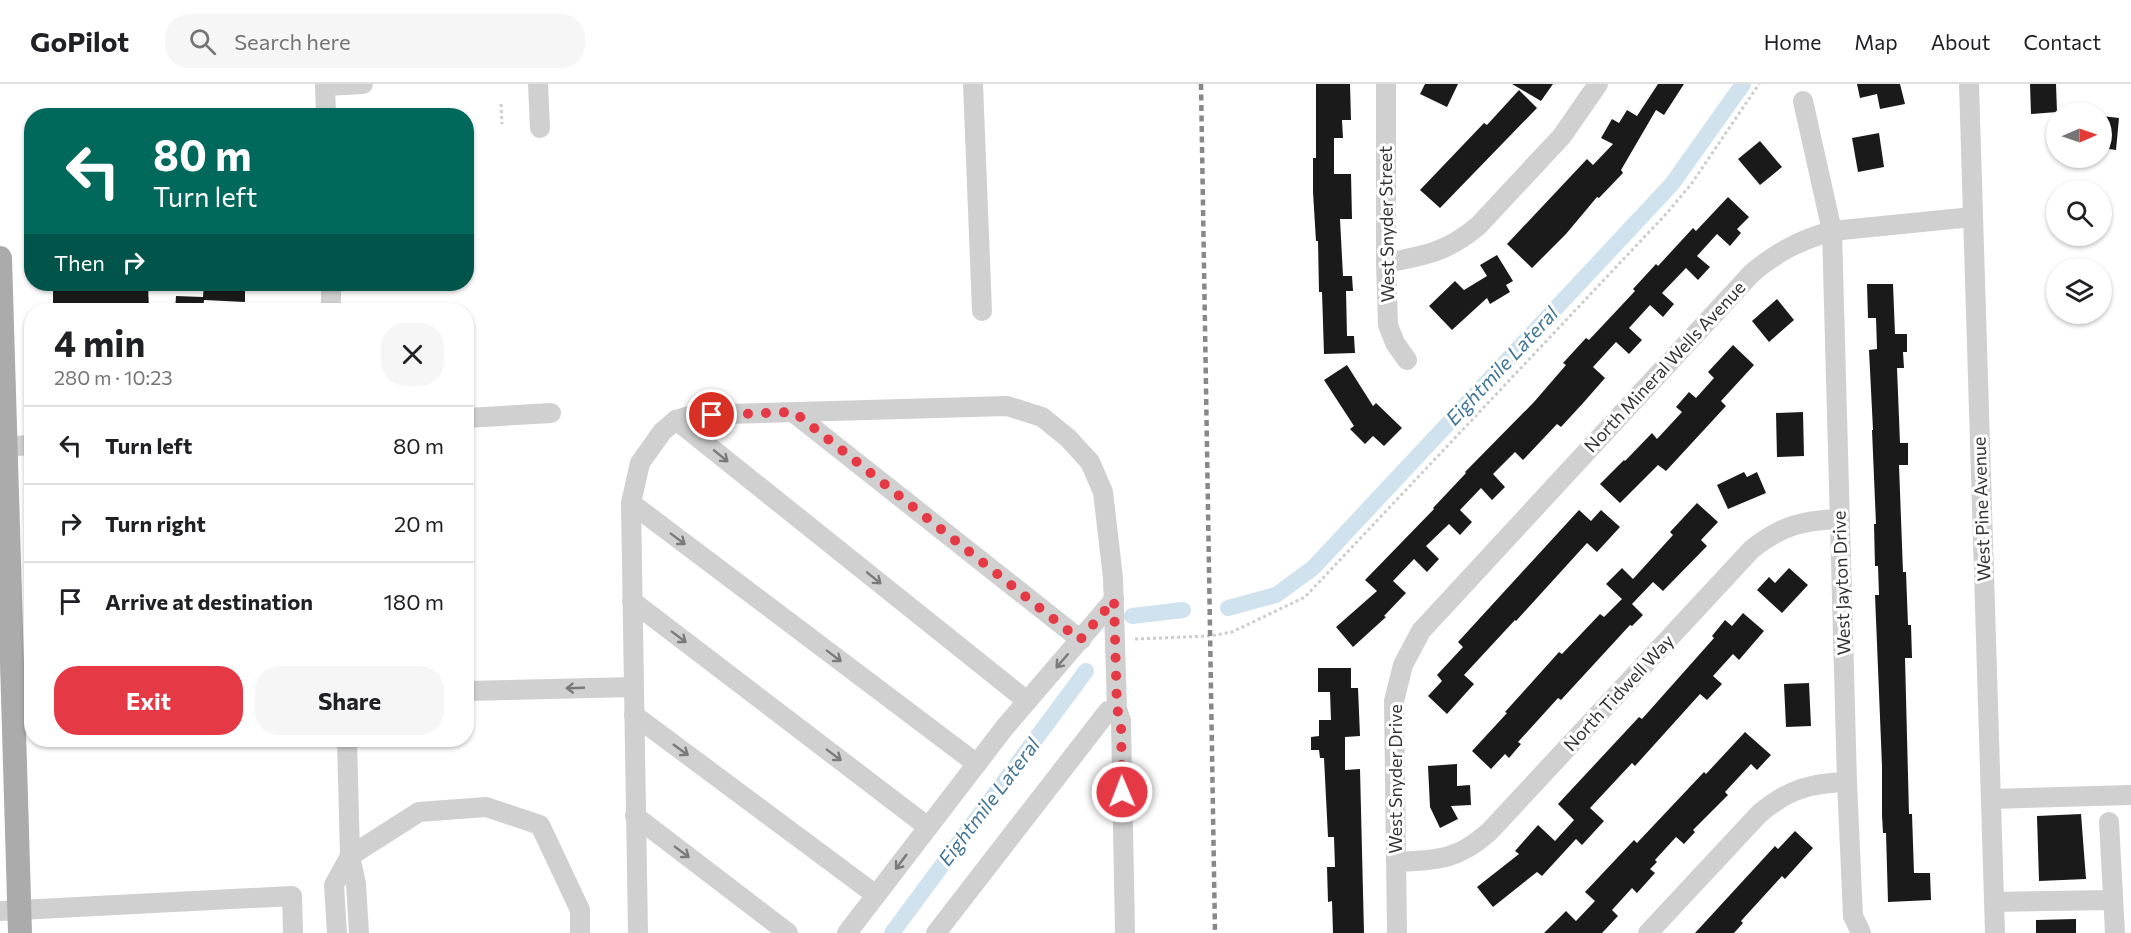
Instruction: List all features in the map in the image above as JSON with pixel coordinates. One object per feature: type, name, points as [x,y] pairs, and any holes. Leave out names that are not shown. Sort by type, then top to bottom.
[{"type":"main road","points":[[0,258],[3,446],[22,700],[13,918]]},
{"type":"street","points":[[326,108],[325,85],[363,84]]},
{"type":"street","points":[[538,84],[540,128]]},
{"type":"street","points":[[973,84],[982,311]]},
{"type":"street","name":"West Snyder Street","points":[[1386,84],[1388,324],[1395,343],[1407,360]]},
{"type":"street","points":[[1386,264],[1431,255],[1464,238],[1479,225],[1562,136],[1598,84]]},
{"type":"street","name":"West Pine Avenue","points":[[1969,84],[1995,933]]},
{"type":"street","name":"West Jayton Drive","points":[[1803,101],[1832,231],[1847,782],[1853,916],[1861,933]]},
{"type":"street","name":"North Mineral Wells Avenue","points":[[1421,631],[1752,273],[1770,258],[1809,237],[1832,231],[1972,217]]},
{"type":"street","points":[[638,933],[631,503],[640,463],[662,432],[675,420],[692,416],[1007,406],[1042,417],[1068,438],[1090,462],[1102,492],[1113,578],[1117,709],[1121,721],[1125,933]]},
{"type":"street","points":[[794,412],[1080,640]]},
{"type":"street","points":[[474,418],[551,413]]},
{"type":"street","points":[[675,420],[1027,701]]},
{"type":"street","points":[[3,446],[24,445]]},
{"type":"street","points":[[631,503],[976,764]]},
{"type":"street","name":"North Tidwell Way","points":[[1396,862],[1440,860],[1458,854],[1475,844],[1489,832],[1752,549],[1766,537],[1784,528],[1802,522],[1840,519]]},
{"type":"street","points":[[847,933],[976,764],[1114,600]]},
{"type":"street","points":[[632,601],[928,827]]},
{"type":"street","name":"West Snyder Drive","points":[[1397,933],[1394,701],[1403,665],[1421,631]]},
{"type":"street","points":[[474,691],[633,687]]},
{"type":"street","points":[[936,933],[1108,711],[1117,709]]},
{"type":"street","points":[[634,716],[876,895]]},
{"type":"street","points":[[347,747],[350,856],[357,884],[358,933]]},
{"type":"street","points":[[1648,933],[1760,813],[1775,801],[1810,785],[1847,782]]},
{"type":"street","points":[[1991,799],[2131,795]]},
{"type":"street","points":[[337,933],[334,885],[350,856],[419,812],[486,807],[540,825],[580,910],[580,933]]},
{"type":"street","points":[[635,816],[788,933]]},
{"type":"street","points":[[2109,822],[2115,933]]},
{"type":"street","points":[[13,918],[292,896],[293,933]]},
{"type":"street","points":[[1995,902],[2113,900]]},
{"type":"path","points":[[1135,639],[1232,633],[1305,597],[1667,213],[1692,183],[1759,84]]},
{"type":"path","points":[[501,104],[502,124]]},
{"type":"building","points":[[1316,84],[1350,84],[1351,120],[1342,120],[1343,138],[1334,138],[1334,174],[1351,174],[1352,219],[1340,219],[1343,276],[1352,276],[1353,291],[1346,291],[1347,336],[1354,336],[1355,353],[1324,354],[1322,292],[1319,292],[1318,241],[1316,241],[1313,192],[1313,158],[1316,158]]},
{"type":"building","points":[[1425,84],[1458,84],[1447,107],[1420,94]]},
{"type":"building","points":[[1512,84],[1553,84],[1541,101]]},
{"type":"building","points":[[1658,84],[1684,84],[1664,115],[1656,110],[1621,170],[1623,173],[1599,198],[1597,197],[1566,234],[1532,268],[1507,244],[1587,159],[1593,165],[1613,144],[1601,138],[1612,119],[1619,123],[1627,110],[1637,116]]},
{"type":"building","points":[[1857,84],[1900,84],[1905,104],[1880,109],[1877,94],[1860,98]]},
{"type":"building","points":[[2030,84],[2056,84],[2057,102],[2046,102],[2046,113],[2031,114]]},
{"type":"building","points":[[1519,90],[1537,108],[1440,208],[1420,190],[1484,123],[1487,125]]},
{"type":"building","points":[[2112,117],[2119,118],[2116,150],[2112,149]]},
{"type":"building","points":[[1879,133],[1884,167],[1858,172],[1852,138]]},
{"type":"building","points":[[1760,141],[1782,167],[1760,185],[1738,159]]},
{"type":"building","points":[[1728,197],[1749,217],[1737,229],[1741,233],[1730,246],[1717,234],[1697,256],[1710,267],[1698,280],[1686,268],[1662,293],[1674,304],[1663,317],[1650,305],[1629,328],[1642,340],[1629,354],[1616,342],[1593,367],[1605,378],[1561,427],[1557,424],[1523,460],[1515,452],[1493,474],[1505,487],[1492,500],[1481,488],[1460,510],[1472,522],[1460,535],[1449,524],[1426,546],[1439,559],[1427,572],[1414,559],[1393,581],[1406,593],[1384,616],[1386,617],[1353,647],[1336,627],[1377,591],[1365,580],[1434,509],[1465,472],[1534,402],[1566,365],[1563,363],[1586,338],[1589,340],[1635,291],[1633,289],[1656,264],[1658,266],[1693,228],[1696,231]]},
{"type":"building","points":[[1497,255],[1513,281],[1506,285],[1510,292],[1490,304],[1487,298],[1452,330],[1429,306],[1455,281],[1464,290],[1487,276],[1480,265]]},
{"type":"building","points":[[1867,284],[1893,284],[1895,334],[1907,334],[1907,352],[1903,352],[1904,368],[1897,368],[1900,443],[1908,443],[1908,465],[1899,465],[1903,572],[1906,572],[1912,658],[1905,658],[1909,814],[1912,814],[1914,873],[1930,873],[1931,900],[1888,902],[1886,833],[1883,833],[1882,815],[1875,595],[1879,595],[1878,566],[1875,566],[1874,524],[1876,524],[1869,350],[1877,349],[1876,318],[1868,318]]},
{"type":"building","points":[[53,291],[148,291],[149,303],[53,303]]},
{"type":"building","points":[[203,291],[245,291],[245,302],[204,300],[204,303],[176,303],[176,296],[203,297]]},
{"type":"building","points":[[1777,299],[1794,320],[1769,342],[1752,321]]},
{"type":"building","points":[[1733,345],[1754,365],[1721,401],[1726,406],[1666,471],[1658,465],[1620,503],[1600,484],[1652,433],[1657,439],[1682,412],[1676,407],[1689,392],[1696,398],[1714,378],[1708,372]]},
{"type":"building","points":[[1347,365],[1373,406],[1376,403],[1402,428],[1384,446],[1373,436],[1365,444],[1350,429],[1354,426],[1324,380]]},
{"type":"building","points":[[1803,412],[1804,456],[1777,457],[1776,413]]},
{"type":"building","points":[[1744,472],[1747,477],[1757,472],[1766,493],[1728,509],[1717,485]]},
{"type":"building","points":[[1697,503],[1718,522],[1701,540],[1707,546],[1663,591],[1653,582],[1632,604],[1643,615],[1632,626],[1630,625],[1561,700],[1558,698],[1518,742],[1521,744],[1509,758],[1505,754],[1491,769],[1472,751],[1559,652],[1562,654],[1600,614],[1604,617],[1622,599],[1606,584],[1622,568],[1633,579],[1673,535],[1670,532]]},
{"type":"building","points":[[1579,510],[1591,521],[1601,510],[1620,527],[1597,552],[1587,543],[1464,675],[1474,684],[1447,714],[1428,696],[1442,681],[1437,675],[1463,647],[1458,642]]},
{"type":"building","points":[[1789,568],[1808,585],[1782,613],[1757,590],[1769,577],[1775,583]]},
{"type":"building","points":[[1743,613],[1764,631],[1739,660],[1733,654],[1713,676],[1722,684],[1707,700],[1700,694],[1635,766],[1632,763],[1590,808],[1604,821],[1582,845],[1576,839],[1542,876],[1537,872],[1493,907],[1477,887],[1519,854],[1515,851],[1538,825],[1555,841],[1574,820],[1558,804],[1639,717],[1642,719],[1714,638],[1712,636],[1725,620],[1732,626]]},
{"type":"building","points":[[1318,668],[1351,668],[1351,688],[1358,688],[1360,736],[1345,737],[1345,770],[1360,769],[1364,933],[1333,933],[1332,901],[1328,902],[1327,867],[1335,867],[1334,837],[1328,837],[1324,758],[1320,758],[1319,750],[1311,750],[1311,737],[1319,736],[1319,720],[1331,720],[1330,692],[1318,692]]},
{"type":"building","points":[[1809,683],[1811,726],[1786,727],[1784,684]]},
{"type":"building","points":[[1745,732],[1771,755],[1757,770],[1751,764],[1725,792],[1728,795],[1693,830],[1695,832],[1684,844],[1676,837],[1655,860],[1657,862],[1650,869],[1655,873],[1637,893],[1632,888],[1612,910],[1618,916],[1602,933],[1544,933],[1566,911],[1576,921],[1595,901],[1585,892],[1634,840],[1637,843],[1704,772],[1706,774]]},
{"type":"building","points":[[1457,764],[1457,786],[1470,785],[1471,805],[1451,806],[1458,819],[1440,828],[1430,807],[1428,766]]},
{"type":"building","points":[[2081,814],[2086,879],[2039,881],[2037,816]]},
{"type":"building","points":[[1795,831],[1813,848],[1785,879],[1782,876],[1741,921],[1743,923],[1734,933],[1695,933],[1775,846],[1778,849]]},
{"type":"building","points":[[2076,919],[2076,933],[2036,933],[2036,920]]},
{"type":"waterway","name":"Eightmile Lateral","points":[[1228,608],[1276,595],[1313,568],[1672,184],[1743,84]]},
{"type":"waterway","name":"Eightmile Lateral","points":[[1132,616],[1183,610]]},
{"type":"waterway","name":"Eightmile Lateral","points":[[892,933],[1086,671]]},
{"type":"railway","points":[[1201,84],[1215,933]]},
{"type":"route","points":[[712,415],[794,412],[1080,640],[1114,600],[1117,709],[1121,721],[1122,792]]}]
